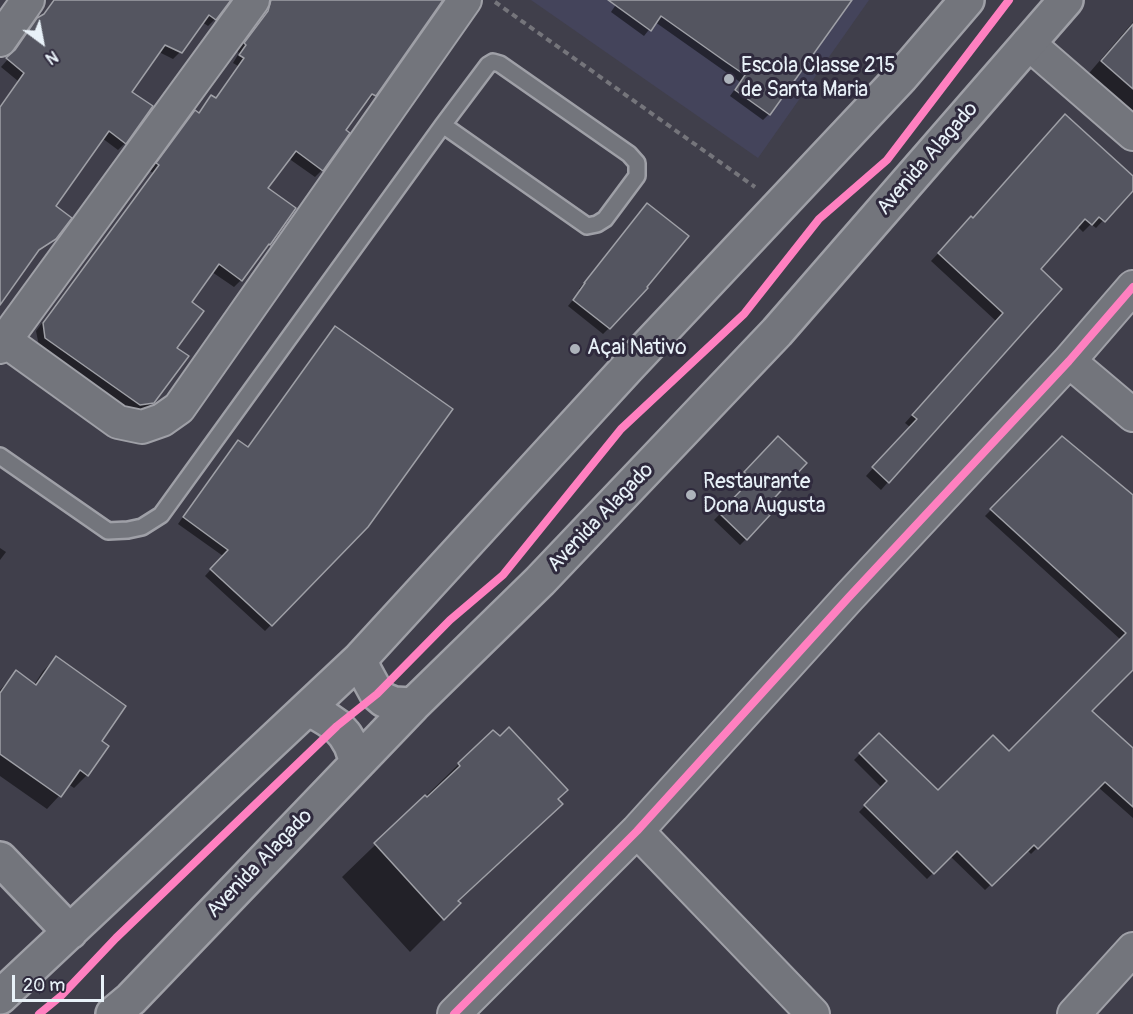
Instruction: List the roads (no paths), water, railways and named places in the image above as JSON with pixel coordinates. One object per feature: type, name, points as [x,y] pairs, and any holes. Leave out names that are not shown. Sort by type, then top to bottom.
[{"type":"main road","points":[[0,998],[360,659],[635,360],[901,77],[966,0]]},
{"type":"main road","name":"Avenida Alagado","points":[[130,1009],[357,762],[540,581],[777,332],[1065,0]]},
{"type":"main road","points":[[360,659],[377,694],[394,704],[413,705]]},
{"type":"main road","points":[[306,711],[317,713],[337,726],[351,745],[357,762]]},
{"type":"main road","points":[[0,859],[70,932]]},
{"type":"street","points":[[0,40],[28,0]]},
{"type":"street","points":[[252,0],[2,341],[118,422],[142,427],[162,420],[179,408],[465,0]]},
{"type":"street","points":[[1028,43],[1133,134]]},
{"type":"street","points":[[454,1014],[637,831],[857,588],[1069,361],[1133,287]]},
{"type":"street","points":[[1069,361],[1133,415]]},
{"type":"street","points":[[637,831],[813,1014]]},
{"type":"street","points":[[1074,1014],[1133,949]]},
{"type":"lane","points":[[0,456],[108,531],[142,527],[161,515],[443,125],[488,65],[493,62],[500,64],[629,154],[637,163],[637,176],[605,219],[587,226],[443,125]]},
{"type":"place","name":"Escola Classe 215 de Santa Maria","points":[[729,79]]},
{"type":"place","name":"Açai Nativo","points":[[575,349]]},
{"type":"place","name":"Restaurante Dona Augusta","points":[[691,495]]}]
